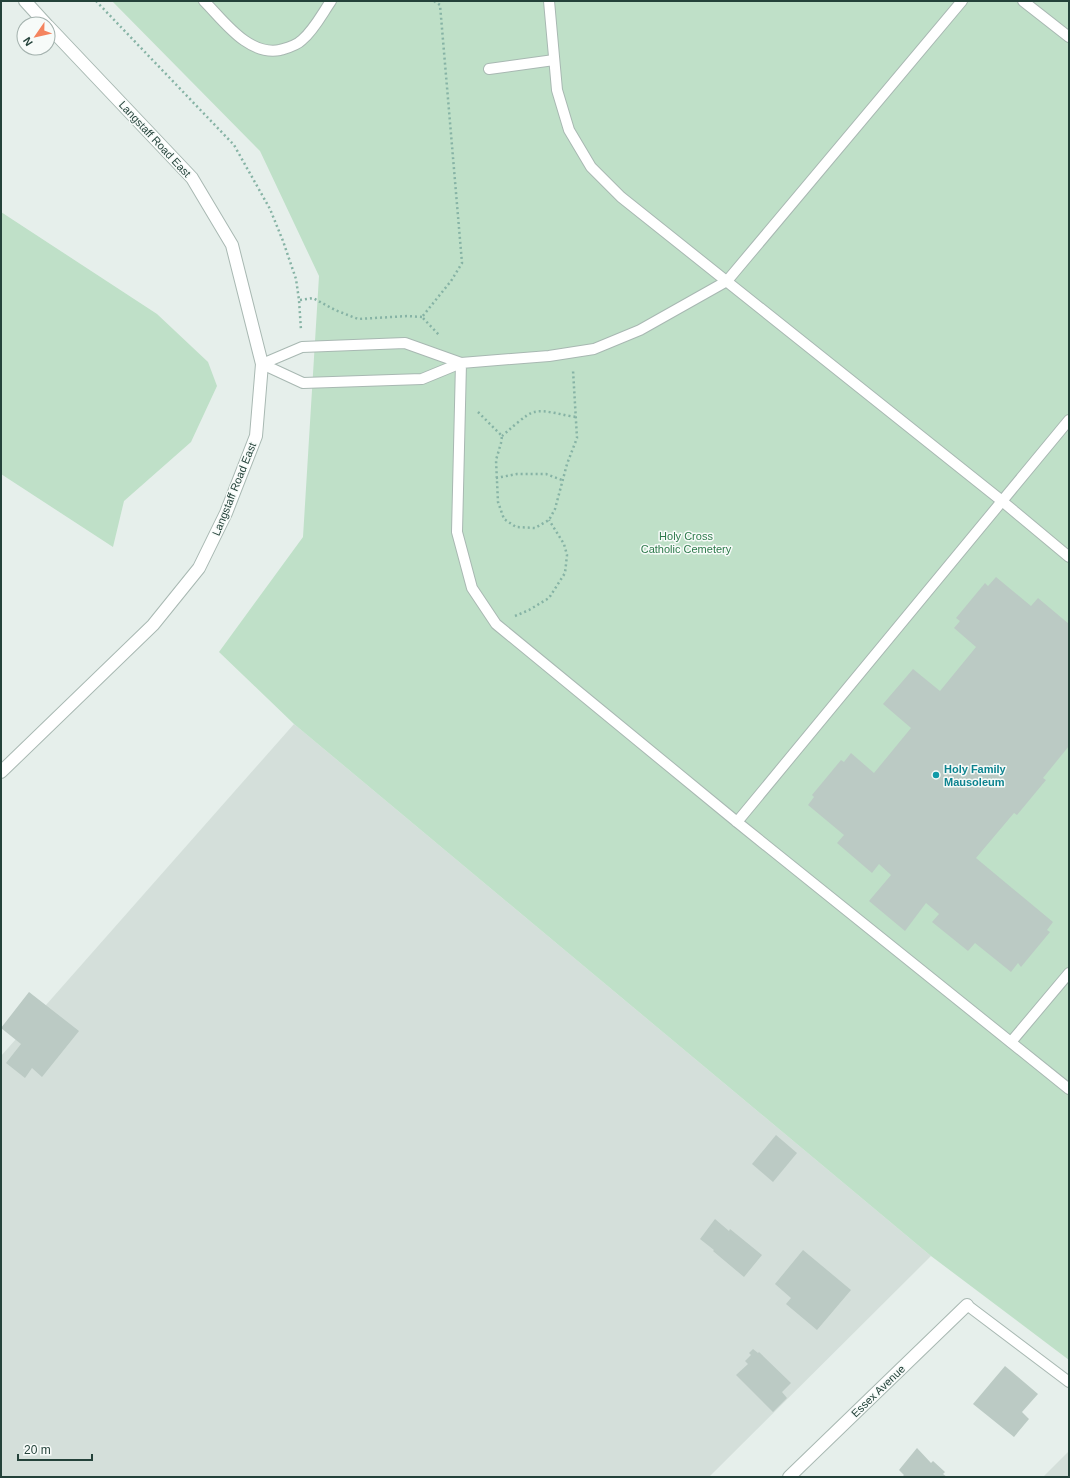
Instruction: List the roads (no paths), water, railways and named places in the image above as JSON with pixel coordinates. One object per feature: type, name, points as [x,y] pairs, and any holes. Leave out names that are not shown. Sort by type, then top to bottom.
[{"type":"street","name":"Langstaff Road East","points":[[25,1],[39,16]]},
{"type":"street","name":"Langstaff Road East","points":[[1,772],[153,625],[199,568],[226,513],[256,436],[262,364],[232,245],[192,178],[56,34]]},
{"type":"street","name":"Essex Avenue","points":[[789,1477],[967,1305]]},
{"type":"lane","points":[[204,1],[244,41],[257,48],[272,51],[288,48],[301,41],[312,29],[331,1]]},
{"type":"lane","points":[[549,1],[557,90],[569,130],[591,166],[621,197],[1002,501],[1069,557]]},
{"type":"lane","points":[[262,364],[303,384],[422,379],[461,363],[549,356],[594,349],[640,330],[727,281],[962,1]]},
{"type":"lane","points":[[1023,1],[1069,37]]},
{"type":"lane","points":[[489,69],[554,60]]},
{"type":"lane","points":[[262,364],[302,347],[405,343],[461,363]]},
{"type":"lane","points":[[461,363],[457,532],[472,588],[496,624],[737,822],[1069,1089]]},
{"type":"lane","points":[[737,822],[1069,420]]},
{"type":"lane","points":[[1011,1042],[1069,973]]},
{"type":"lane","points":[[967,1305],[1069,1382]]},
{"type":"place","name":"Holy Family Mausoleum","points":[[936,775]]},
{"type":"park label","name":"Holy Cross Catholic Cemetery","points":[[686,542]]}]
